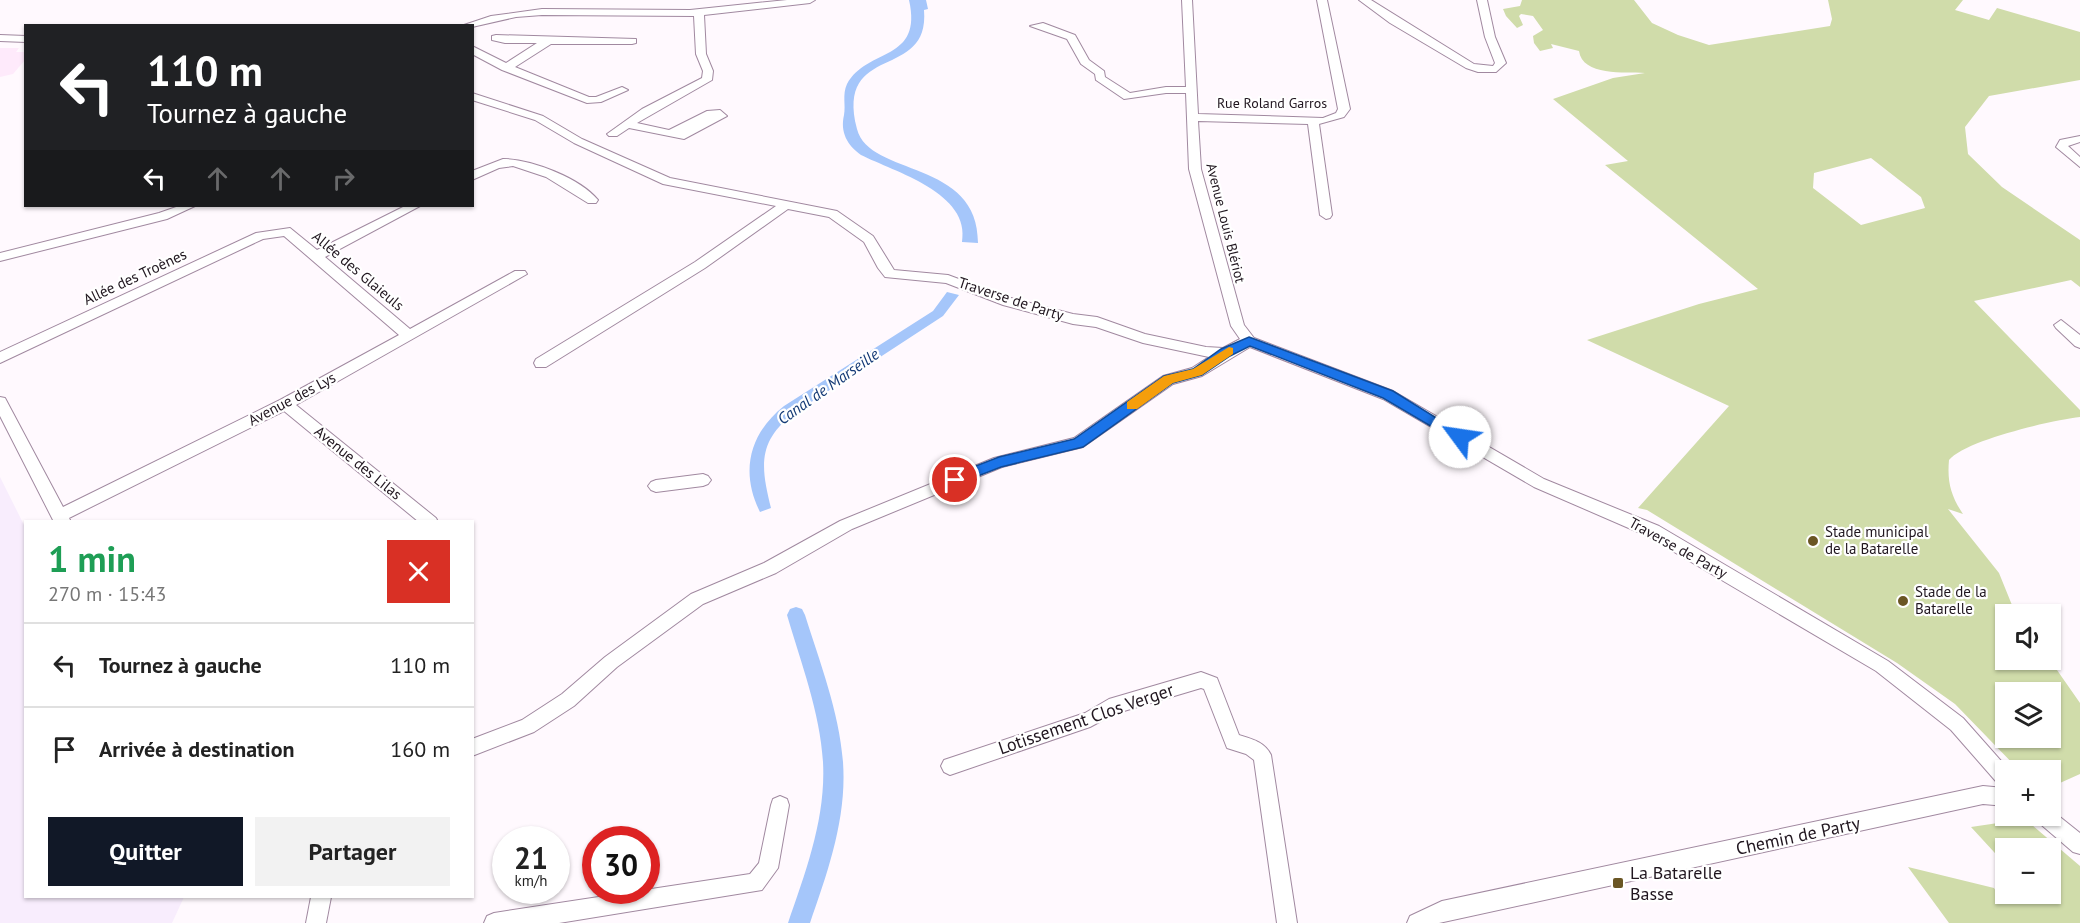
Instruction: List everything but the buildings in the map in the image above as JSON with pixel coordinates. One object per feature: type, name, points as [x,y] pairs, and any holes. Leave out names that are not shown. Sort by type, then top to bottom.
[{"type":"street","points":[[473,24],[502,16],[568,11],[699,12],[748,4],[810,0]]},
{"type":"street","name":"Avenue Louis Blériot","points":[[1187,0],[1195,169],[1238,326],[1249,341]]},
{"type":"street","name":"Rue Roland Garros","points":[[1193,117],[1313,122],[1332,120],[1340,115],[1344,109],[1322,0]]},
{"type":"street","points":[[1364,0],[1394,21],[1470,66],[1478,69],[1496,69],[1501,63],[1490,37],[1482,0]]},
{"type":"street","points":[[613,134],[707,80],[708,71],[701,54],[699,12]]},
{"type":"street","points":[[1035,27],[1043,26],[1071,36],[1085,62],[1100,73],[1100,78],[1128,97],[1166,90],[1190,90]]},
{"type":"street","points":[[0,38],[24,39]]},
{"type":"street","points":[[496,38],[632,41]]},
{"type":"street","points":[[506,68],[550,40]]},
{"type":"street","points":[[474,50],[506,68],[587,100],[622,90]]},
{"type":"street","points":[[474,62],[486,59]]},
{"type":"street","name":"Traverse de Party","points":[[474,97],[539,118],[549,126]]},
{"type":"street","name":"Traverse de Party","points":[[474,103],[549,126],[667,181],[786,205],[818,209],[833,214],[869,238],[884,268],[890,274],[948,279],[1003,300],[1073,319],[1096,322],[1143,338],[1206,352],[1226,353]]},
{"type":"street","points":[[1313,122],[1326,214]]},
{"type":"street","points":[[627,124],[670,134]]},
{"type":"street","points":[[2080,139],[2064,142],[2062,147],[2080,164]]},
{"type":"street","points":[[474,175],[504,163],[521,164],[579,189],[592,200]]},
{"type":"street","points":[[541,363],[700,265],[786,205]]},
{"type":"street","points":[[0,257],[163,216],[186,207]]},
{"type":"street","points":[[316,256],[412,207]]},
{"type":"street","name":"Allée des Glaieuls","points":[[286,231],[409,336]]},
{"type":"street","name":"Allée des Troènes","points":[[0,358],[260,236],[286,231]]},
{"type":"street","name":"Avenue des Lys","points":[[61,519],[285,404],[520,274]]},
{"type":"street","points":[[2061,325],[2080,343]]},
{"type":"street","points":[[474,747],[528,726],[568,700],[611,662],[697,599],[770,568],[846,525],[966,475],[999,462],[1078,443],[1168,380],[1197,372],[1249,341]]},
{"type":"street","name":"Traverse de Party","points":[[1249,341],[1388,395],[1539,483],[1653,531],[1882,666],[1957,724],[1995,767]]},
{"type":"street","points":[[0,402],[61,519]]},
{"type":"street","name":"Avenue des Lilas","points":[[285,404],[428,520]]},
{"type":"street","points":[[656,486],[703,480]]},
{"type":"street","name":"Lotissement Clos Verger","points":[[950,766],[1090,719],[1109,707],[1200,680],[1211,684],[1233,741],[1251,747],[1262,755],[1287,923]]},
{"type":"street","name":"Chemin de Party","points":[[1417,923],[1442,911],[1611,873],[1983,795],[1995,796]]},
{"type":"street","points":[[494,923],[755,883],[768,868],[780,805]]},
{"type":"street","points":[[2057,826],[2080,845]]},
{"type":"street","points":[[316,923],[321,898]]},
{"type":"shaded area","points":[[0,48],[19,48],[16,52],[24,52],[24,61],[13,74],[0,77]]},
{"type":"shaded area","points":[[0,477],[24,525],[24,898],[184,898],[172,923],[0,923]]},
{"type":"green space","points":[[1522,0],[1634,0],[1652,23],[1678,35],[1709,45],[1830,26],[1832,19],[1828,0],[1963,0],[1955,10],[1989,20],[1997,8],[2080,32],[2080,80],[1989,96],[1965,127],[1968,154],[2002,187],[2080,240],[2080,287],[2071,280],[1974,301],[2080,410],[2080,417],[2010,432],[1972,445],[1958,453],[1949,460],[1949,482],[1955,501],[1963,514],[1948,509],[1999,573],[2012,604],[1995,604],[1995,670],[2057,670],[2080,703],[2080,774],[2061,783],[2061,760],[2009,760],[1998,748],[2061,748],[2061,682],[1995,682],[1995,745],[1955,704],[1897,663],[1647,510],[1638,508],[1729,406],[1587,340],[1699,304],[1758,289],[1605,165],[1628,161],[1553,99],[1613,78],[1645,73],[1596,69],[1582,59],[1579,51],[1551,44],[1553,48],[1540,51],[1534,43],[1533,36],[1543,30],[1533,16],[1521,14],[1519,16],[1523,25],[1517,28],[1503,9],[1520,6]],"holes":[[[1871,158],[1921,197],[1925,208],[1861,225],[1813,188],[1814,173]]]},
{"type":"green space","points":[[1995,823],[1995,826],[2033,826],[2047,838],[1995,838],[1995,853],[1971,827]]},
{"type":"green space","points":[[2061,850],[2080,866],[2080,923],[1949,923],[1908,867],[1994,888],[1995,904],[2061,904]]},
{"type":"water","points":[[909,0],[926,0],[928,9],[924,10],[922,32],[913,47],[870,72],[859,83],[854,102],[857,129],[866,144],[881,155],[922,172],[961,196],[974,216],[978,243],[962,242],[962,225],[955,210],[943,197],[928,186],[861,155],[848,142],[844,132],[844,96],[847,84],[856,72],[901,44],[908,34],[911,20]]},
{"type":"water","points":[[947,292],[959,295],[943,316],[781,424],[773,435],[765,456],[765,480],[771,508],[760,512],[750,482],[751,454],[756,441],[772,417],[784,406],[933,311]]},
{"type":"waterway","name":"Canal de Marseille","points":[[796,615],[828,725],[833,762],[829,824],[799,923]]},
{"type":"slow traffic","points":[[1132,405],[1168,380],[1197,372],[1229,351]]},
{"type":"place","name":"Stade municipal de la Batarelle","points":[[1813,541]]},
{"type":"place","name":"Stade de la Batarelle","points":[[1903,601]]},
{"type":"place","name":"La Batarelle Basse","points":[[1618,883]]},
{"type":"route","points":[[955,480],[999,462],[1078,443],[1168,380],[1197,372],[1249,341],[1262,348],[1388,395],[1460,437]]}]
